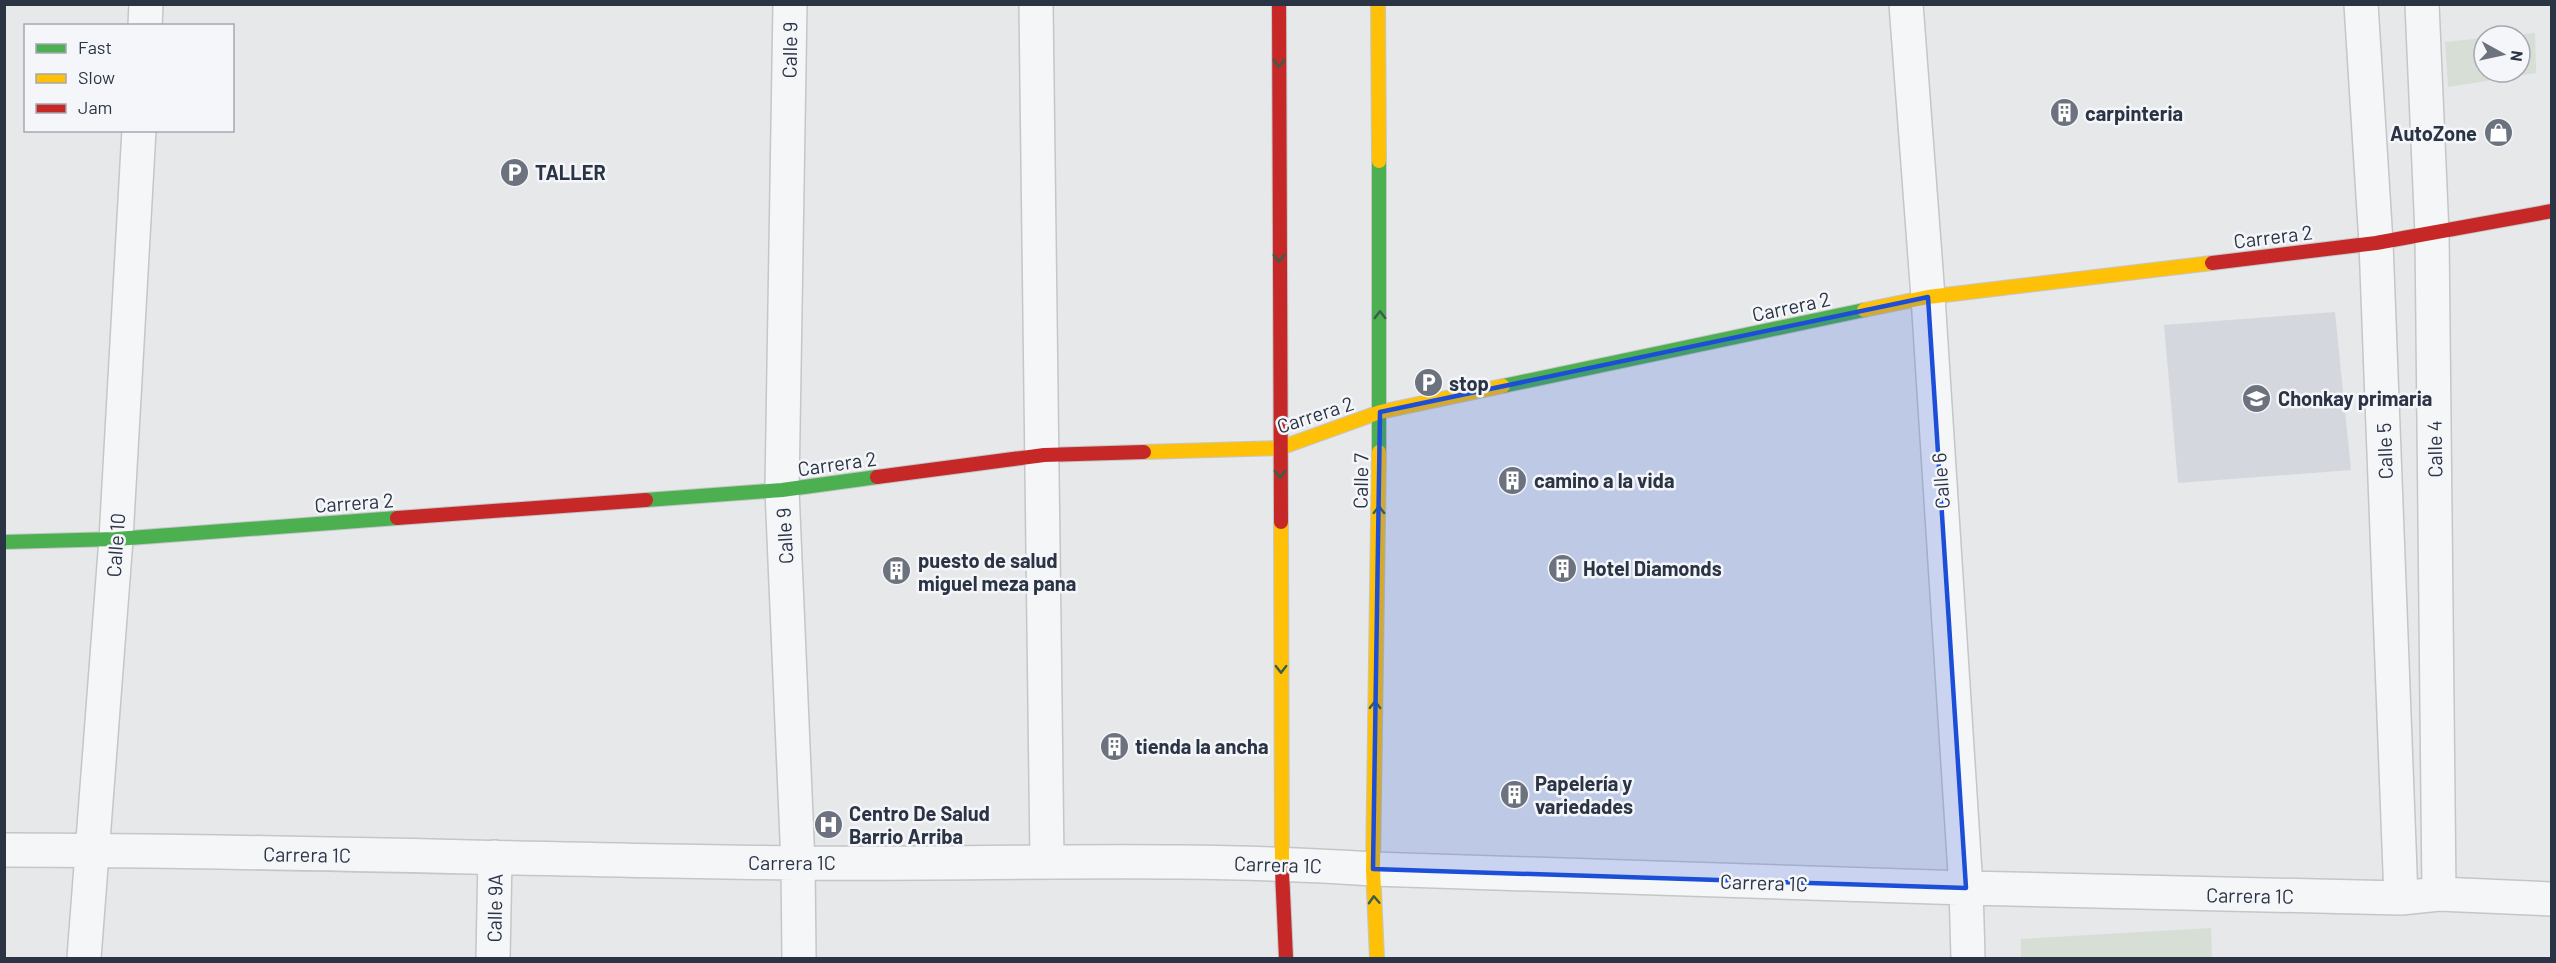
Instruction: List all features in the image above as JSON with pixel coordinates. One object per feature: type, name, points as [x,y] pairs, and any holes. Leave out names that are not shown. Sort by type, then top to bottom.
[{"type":"street","points":[[145,24],[146,4]]},
{"type":"street","name":"Calle 9","points":[[790,4],[782,490],[798,863],[799,958]]},
{"type":"street","points":[[1036,4],[1044,455],[1047,861]]},
{"type":"street","points":[[1279,4],[1282,863],[1286,958]]},
{"type":"street","name":"Calle 7","points":[[1377,958],[1373,869],[1380,412],[1378,4]]},
{"type":"street","name":"Calle 6","points":[[1906,4],[1928,297],[1966,888],[1968,958]]},
{"type":"street","name":"Calle 5","points":[[2361,4],[2376,243],[2401,898]]},
{"type":"street","name":"Calle 4","points":[[2422,4],[2432,234],[2439,894]]},
{"type":"street","name":"Calle 10","points":[[84,958],[90,850],[116,539],[139,132]]},
{"type":"street","name":"Carrera 2","points":[[4,542],[116,539],[782,490],[1044,455],[1280,448],[1380,412],[1928,297],[2376,243],[2552,211]]},
{"type":"street","name":"Carrera 1C","points":[[4,850],[798,863],[1047,861],[1282,863],[1373,869],[1966,888],[2401,898],[2439,894],[2552,899]]},
{"type":"street","name":"Calle 9A","points":[[493,958],[495,857]]},
{"type":"highlighted area","points":[[1928,297],[1966,888],[1373,869],[1380,412]]},
{"type":"shaded area","points":[[2532,33],[2535,33],[2536,73],[2532,74]]},
{"type":"shaded area","points":[[2472,39],[2472,83],[2448,87],[2445,42]]},
{"type":"shaded area","name":"Chonkay primaria","points":[[2335,312],[2351,470],[2178,483],[2164,325]]},
{"type":"shaded area","points":[[2211,928],[2212,958],[2021,958],[2021,939]]},
{"type":"traffic: fast","points":[[1379,161],[1379,452]]},
{"type":"traffic: fast","points":[[1503,386],[1864,310]]},
{"type":"traffic: fast","points":[[646,500],[782,490],[877,477]]},
{"type":"traffic: fast","points":[[4,542],[116,539],[397,518]]},
{"type":"traffic: slow","points":[[1378,4],[1379,161]]},
{"type":"traffic: slow","points":[[1864,310],[1928,297],[2212,263]]},
{"type":"traffic: slow","points":[[1144,452],[1280,448],[1380,412],[1503,386]]},
{"type":"traffic: slow","points":[[1377,958],[1373,869],[1379,452]]},
{"type":"traffic: slow","points":[[1281,522],[1282,871]]},
{"type":"traffic: jam","points":[[1279,4],[1281,522]]},
{"type":"traffic: jam","points":[[2212,263],[2376,243],[2552,211]]},
{"type":"traffic: jam","points":[[877,477],[1044,455],[1144,452]]},
{"type":"traffic: jam","points":[[397,518],[646,500]]},
{"type":"traffic: jam","points":[[1282,871],[1286,958]]},
{"type":"place","name":"carpinteria","points":[[2064,113]]},
{"type":"place","name":"AutoZone","points":[[2498,133]]},
{"type":"place","name":"TALLER","points":[[514,172]]},
{"type":"place","name":"stop","points":[[1428,383]]},
{"type":"place","name":"Chonkay primaria","points":[[2257,398]]},
{"type":"place","name":"camino a la vida","points":[[1513,480]]},
{"type":"place","name":"Hotel Diamonds","points":[[1562,568]]},
{"type":"place","name":"puesto de salud miguel meza pana","points":[[897,571]]},
{"type":"place","name":"tienda la ancha","points":[[1114,746]]},
{"type":"place","name":"Papelería y variedades","points":[[1514,794]]},
{"type":"place","name":"Centro De Salud Barrio Arriba","points":[[828,824]]}]
